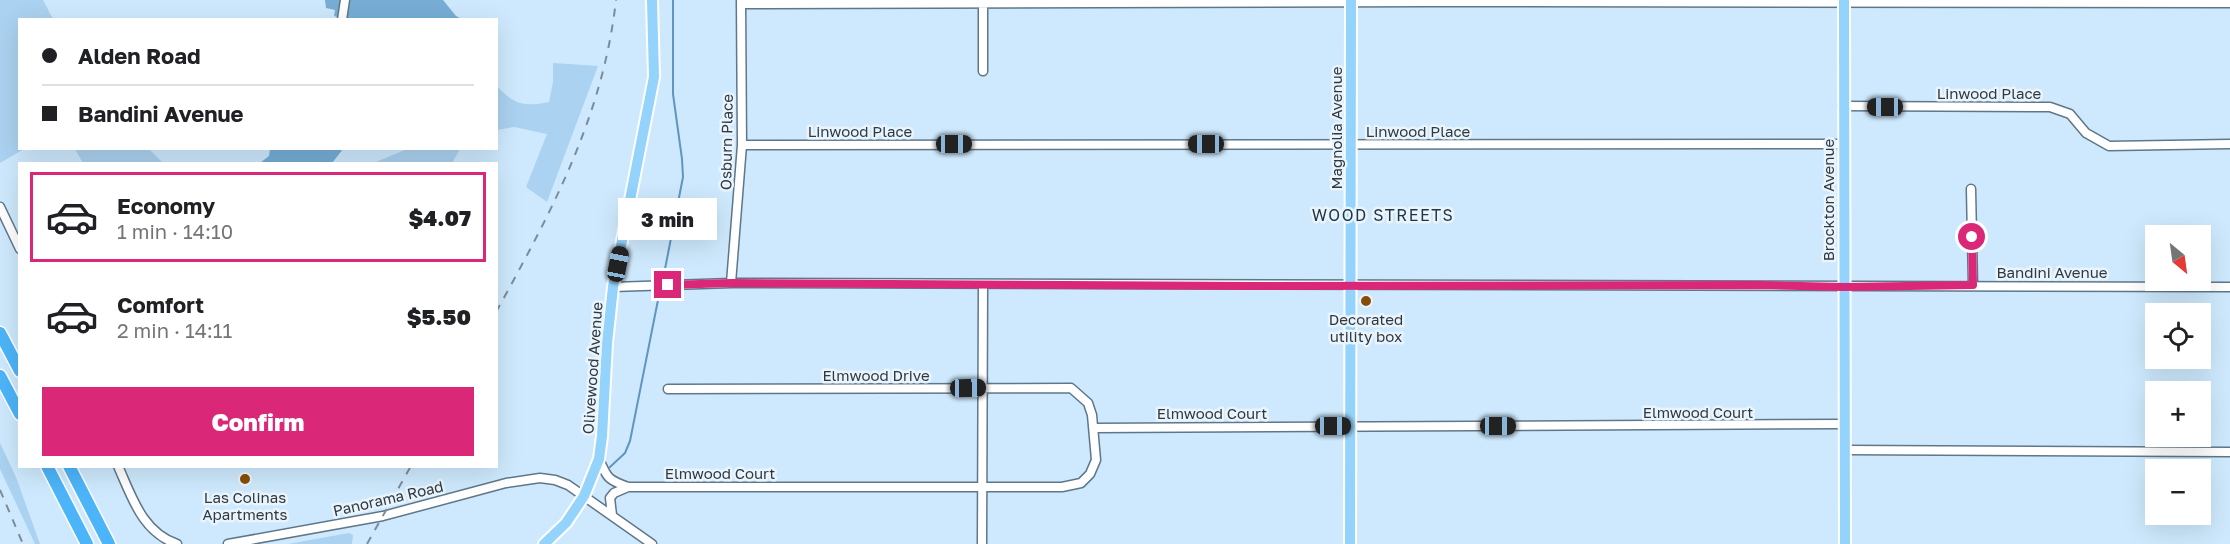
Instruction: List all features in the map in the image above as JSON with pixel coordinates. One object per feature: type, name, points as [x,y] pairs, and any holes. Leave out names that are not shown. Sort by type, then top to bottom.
[{"type":"highway","points":[[0,333],[18,367]]},
{"type":"highway","points":[[0,376],[18,410]]},
{"type":"highway","points":[[48,468],[87,544]]},
{"type":"highway","points":[[70,468],[109,544]]},
{"type":"main road","name":"Olivewood Avenue","points":[[544,544],[566,523],[584,496],[599,459],[613,287],[654,77],[652,0]]},
{"type":"main road","name":"Magnolia Avenue","points":[[1350,544],[1351,1]]},
{"type":"main road","name":"Brockton Avenue","points":[[1844,2],[1845,544]]},
{"type":"street","points":[[342,18],[345,0]]},
{"type":"street","points":[[983,1],[983,71]]},
{"type":"street","points":[[742,2],[2230,3]]},
{"type":"street","name":"Osburn Place","points":[[731,283],[742,145],[742,2]]},
{"type":"street","name":"Linwood Place","points":[[1843,106],[2050,107],[2070,114],[2086,133],[2109,146],[2230,144]]},
{"type":"street","name":"Linwood Place","points":[[742,145],[1843,144]]},
{"type":"street","points":[[1971,189],[1973,285]]},
{"type":"street","points":[[0,207],[18,245]]},
{"type":"street","name":"Bandini Avenue","points":[[613,287],[731,283],[2230,287]]},
{"type":"street","points":[[982,544],[983,285]]},
{"type":"street","name":"Elmwood Drive","points":[[668,389],[1071,388],[1088,403],[1094,428]]},
{"type":"street","name":"Elmwood Court","points":[[628,487],[1062,487],[1081,483],[1090,474],[1096,460],[1094,428],[1845,424]]},
{"type":"street","points":[[1845,450],[2230,452]]},
{"type":"street","points":[[599,459],[612,483],[628,487]]},
{"type":"street","points":[[119,468],[143,520],[154,531],[177,544]]},
{"type":"street","name":"Panorama Road","points":[[228,544],[383,516],[507,483],[540,478],[568,485],[652,544]]},
{"type":"street","points":[[612,515],[610,498],[614,493],[628,487]]},
{"type":"shaded area","points":[[0,0],[43,0],[52,18],[18,18],[18,150],[22,150],[0,163]]},
{"type":"shaded area","points":[[325,0],[443,0],[460,18],[337,18],[334,16],[335,10],[326,8]]},
{"type":"shaded area","points":[[553,63],[598,66],[547,202],[526,187],[547,134],[514,127],[498,130],[498,87],[508,97],[520,103],[533,104],[549,102],[553,82]]},
{"type":"shaded area","points":[[76,150],[150,150],[162,162],[82,162]]},
{"type":"shaded area","points":[[270,150],[342,150],[333,162],[261,162],[269,156]]},
{"type":"shaded area","points":[[405,150],[459,150],[453,162],[376,162]]},
{"type":"shaded area","points":[[0,443],[16,477],[40,544],[35,544],[0,469]]},
{"type":"shaded area","points":[[349,533],[353,535],[352,544],[288,544]]},
{"type":"waterway","points":[[664,274],[683,177],[673,94],[673,0]]},
{"type":"waterway","points":[[610,467],[625,453],[630,441],[659,295]]},
{"type":"railway","points":[[498,308],[537,237],[572,162],[587,123],[600,83],[616,0]]},
{"type":"railway","points":[[367,544],[410,468]]},
{"type":"railway","points":[[0,490],[23,544]]},
{"type":"place","name":"Decorated utility box","points":[[1366,301]]},
{"type":"place","name":"Las Colinas Apartments","points":[[245,479]]},
{"type":"district","name":"WOOD STREETS","points":[[1383,215]]},
{"type":"route","points":[[668,285],[731,283],[1844,287],[1973,285],[1972,237]]}]
